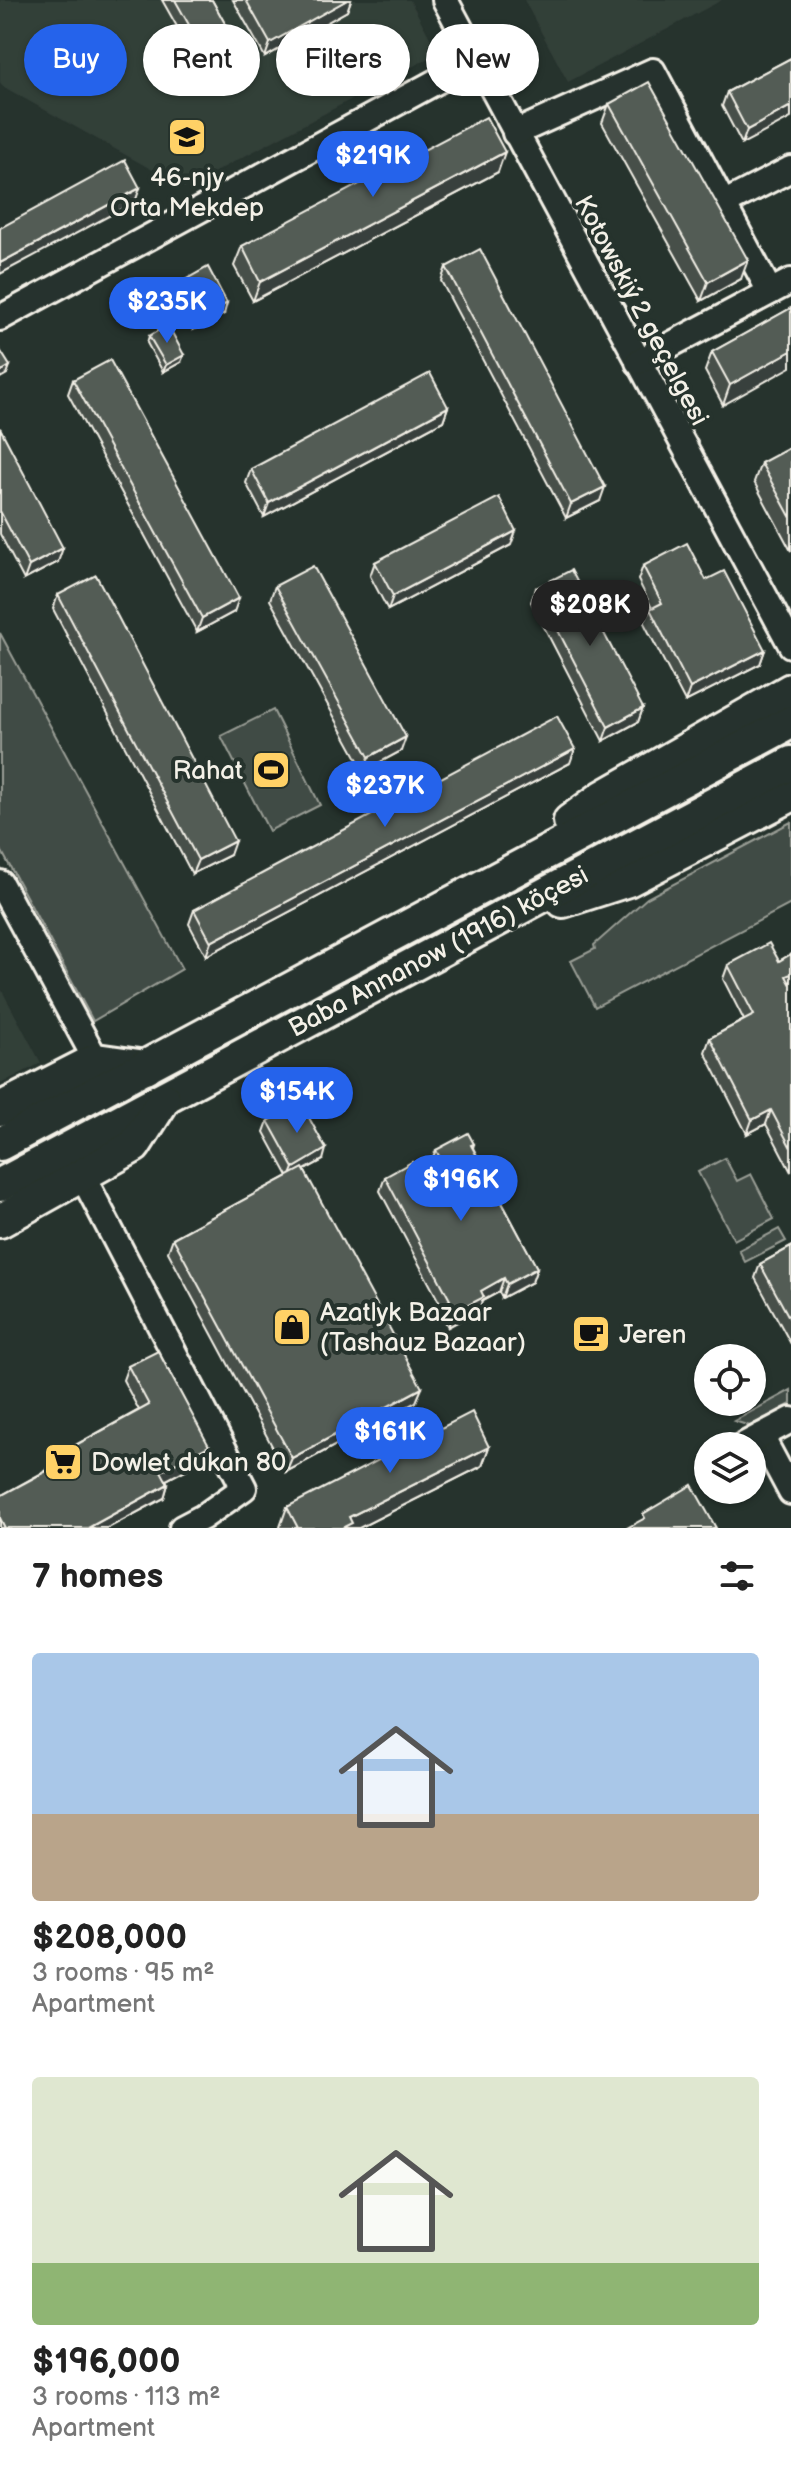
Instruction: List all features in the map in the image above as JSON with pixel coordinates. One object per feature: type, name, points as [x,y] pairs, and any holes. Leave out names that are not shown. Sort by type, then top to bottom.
[{"type":"main road","points":[[472,892],[603,797],[791,690]]},
{"type":"main road","name":"Baba Annanow (1916) köçesi","points":[[0,1144],[791,722]]},
{"type":"main road","name":"Baba Annanow (1916) köçesi","points":[[0,1185],[791,763]]},
{"type":"main road","points":[[491,923],[628,880],[791,795]]},
{"type":"main road","points":[[0,1109],[96,1060],[146,1067]]},
{"type":"main road","points":[[0,1221],[134,1146],[168,1093]]},
{"type":"street","name":"Kotowskiý 2 geçelgesi","points":[[445,0],[457,24]]},
{"type":"street","points":[[515,133],[653,71],[723,204],[781,287],[638,362]]},
{"type":"street","points":[[0,318],[426,87]]},
{"type":"street","name":"Kotowskiý 2 geçelgesi","points":[[495,96],[791,645]]},
{"type":"street","points":[[723,204],[791,169]]},
{"type":"street","points":[[0,883],[96,1060]]},
{"type":"street","points":[[82,1175],[244,1488],[182,1528]]},
{"type":"street","points":[[766,1433],[791,1420]]},
{"type":"street","points":[[766,1459],[791,1492]]},
{"type":"shaded area","points":[[0,0],[410,0],[426,30],[426,59],[410,68],[410,24],[276,24],[276,96],[357,96],[185,188],[2,86]]},
{"type":"shaded area","points":[[524,0],[722,0],[568,82]]},
{"type":"shaded area","points":[[0,633],[182,969],[93,1021],[0,848]]},
{"type":"shaded area","name":"Rahat","points":[[273,710],[320,805],[269,831],[221,736]]},
{"type":"shaded area","points":[[791,822],[791,904],[595,1007],[571,961],[595,949],[594,945],[647,898]]},
{"type":"shaded area","points":[[0,987],[41,1063],[0,1084]]},
{"type":"shaded area","points":[[725,1158],[737,1181],[751,1174],[774,1219],[734,1240],[698,1172]]},
{"type":"shaded area","points":[[779,1229],[786,1241],[745,1262],[739,1250]]},
{"type":"shaded area","points":[[791,1390],[791,1404],[750,1426],[734,1421],[743,1416],[766,1416],[766,1404]]},
{"type":"building","points":[[175,0],[212,0],[225,24],[189,24]]},
{"type":"building","points":[[246,0],[347,0],[304,24],[276,24],[276,40],[270,43]]},
{"type":"building","points":[[791,58],[791,106],[747,130],[727,92]]},
{"type":"building","points":[[649,82],[748,260],[708,282],[609,104]]},
{"type":"building","points":[[486,117],[505,152],[260,282],[242,246]]},
{"type":"building","points":[[125,160],[140,188],[0,263],[0,228]]},
{"type":"building","points":[[480,249],[605,487],[571,504],[446,267]]},
{"type":"building","points":[[208,267],[227,303],[197,320],[178,284]]},
{"type":"building","points":[[791,308],[791,351],[730,385],[712,352]]},
{"type":"building","points":[[168,325],[184,355],[166,365],[149,336]]},
{"type":"building","points":[[0,350],[10,366],[0,372]]},
{"type":"building","points":[[110,360],[239,598],[202,618],[73,380]]},
{"type":"building","points":[[430,373],[448,407],[269,503],[251,469]]},
{"type":"building","points":[[0,428],[63,548],[29,566],[0,511]]},
{"type":"building","points":[[789,448],[791,451],[791,518],[761,463]]},
{"type":"building","points":[[499,497],[516,531],[393,596],[375,562]]},
{"type":"building","points":[[687,543],[706,580],[724,571],[765,650],[690,688],[650,609],[662,603],[643,566]]},
{"type":"building","points":[[313,566],[406,737],[369,757],[275,586]]},
{"type":"building","points":[[571,570],[643,708],[608,727],[536,588]]},
{"type":"building","points":[[96,575],[235,841],[198,860],[58,595]]},
{"type":"building","points":[[557,716],[575,749],[211,942],[194,910]]},
{"type":"building","points":[[769,943],[779,961],[791,954],[791,974],[786,976],[791,985],[791,1148],[771,1110],[752,1120],[710,1038],[754,1015],[728,965]]},
{"type":"building","points":[[301,1103],[326,1149],[294,1168],[268,1121]]},
{"type":"building","points":[[468,1133],[474,1144],[471,1145],[537,1268],[507,1284],[504,1278],[481,1291],[484,1297],[453,1313],[447,1302],[450,1300],[385,1177],[412,1162],[415,1168],[439,1156],[436,1150]]},
{"type":"building","name":"Azatlyk Bazaar (Tashauz Bazaar)","points":[[303,1168],[422,1388],[292,1458],[173,1238]]},
{"type":"building","points":[[791,1247],[791,1321],[760,1264]]},
{"type":"building","points":[[158,1351],[209,1446],[161,1471],[168,1484],[88,1528],[5,1528],[0,1518],[0,1496],[56,1466],[52,1458],[149,1405],[128,1366]]},
{"type":"building","points":[[472,1412],[489,1447],[349,1517],[352,1523],[342,1528],[298,1528],[287,1507]]},
{"type":"building","points":[[692,1485],[694,1504],[703,1504],[716,1528],[627,1528],[645,1518],[643,1514]]},
{"type":"place","name":"46-njy Orta Mekdep","points":[[187,137]]},
{"type":"place","name":"Rahat","points":[[271,770]]},
{"type":"place","name":"Azatlyk Bazaar (Tashauz Bazaar)","points":[[292,1327]]},
{"type":"place","name":"Jeren","points":[[591,1334]]},
{"type":"place","name":"Dowlet dukan 80","points":[[63,1462]]}]
